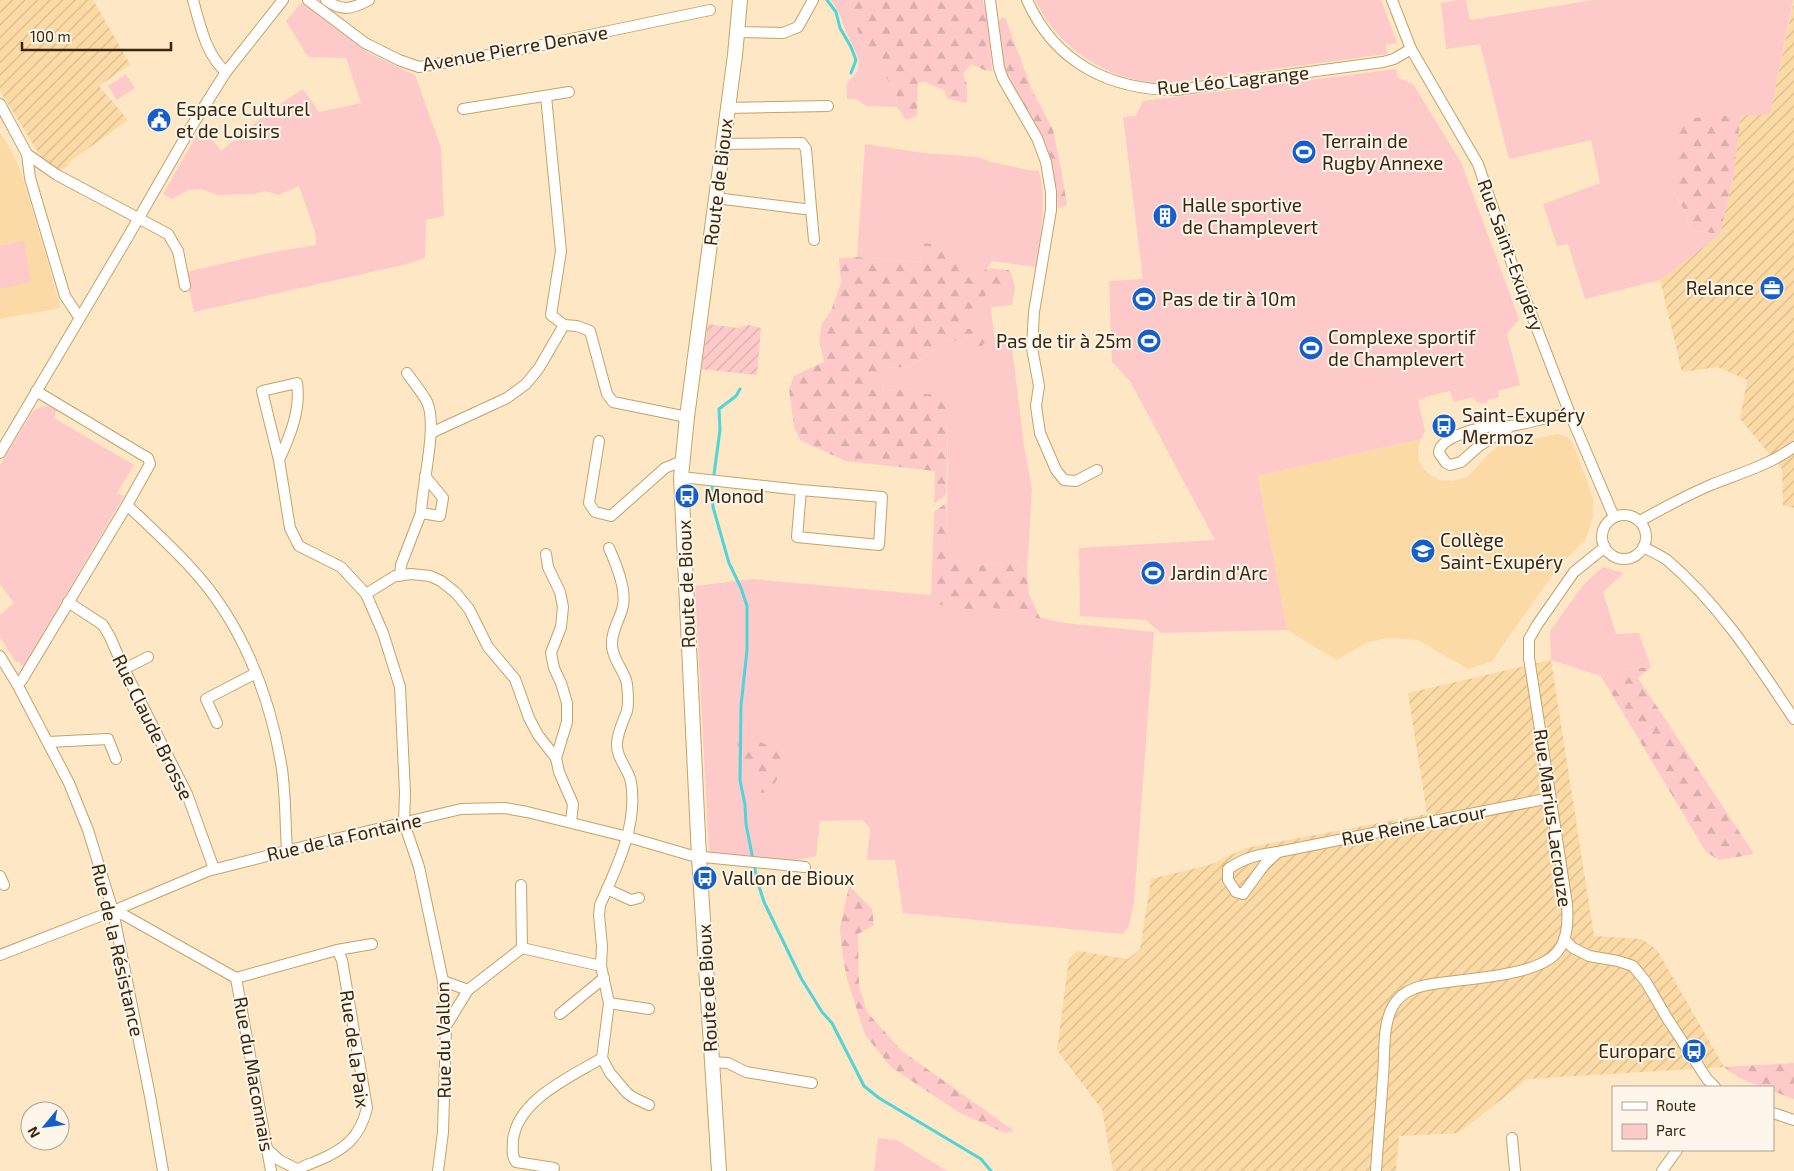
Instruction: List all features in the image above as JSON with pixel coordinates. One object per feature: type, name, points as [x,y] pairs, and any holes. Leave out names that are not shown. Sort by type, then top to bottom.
[{"type":"main road","name":"Route de Bioux","points":[[718,1171],[699,857],[680,477],[740,0]]},
{"type":"street","points":[[193,0],[208,46],[214,59],[226,72]]},
{"type":"street","points":[[0,453],[190,129],[226,72],[283,0]]},
{"type":"street","name":"Avenue Pierre Denave","points":[[308,0],[365,43],[399,60],[419,67],[526,48],[710,10]]},
{"type":"street","points":[[326,0],[335,6],[348,9],[369,0]]},
{"type":"street","points":[[737,32],[783,33],[798,27],[813,0]]},
{"type":"street","points":[[990,0],[999,68],[1003,79],[1037,138],[1046,162],[1051,192],[1051,210],[1034,312],[1032,348],[1039,386],[1036,406],[1040,434],[1056,470],[1064,480],[1076,481],[1097,470]]},
{"type":"street","name":"Rue Léo Lagrange","points":[[1027,0],[1046,31],[1074,61],[1116,83],[1152,90],[1176,90],[1383,62],[1394,59],[1411,49]]},
{"type":"street","name":"Rue Saint-Exupéry","points":[[1392,0],[1411,49],[1478,164],[1512,264],[1570,414],[1614,517]]},
{"type":"street","points":[[463,109],[570,92]]},
{"type":"street","points":[[546,96],[561,251],[551,315],[564,325],[578,326],[590,331],[607,394],[613,402],[687,417]]},
{"type":"street","points":[[0,104],[27,154],[30,178],[65,296],[79,317]]},
{"type":"street","points":[[727,108],[828,106]]},
{"type":"street","points":[[722,144],[802,143],[806,149],[814,240]]},
{"type":"street","points":[[27,154],[57,175],[168,234],[178,251],[185,286]]},
{"type":"street","points":[[715,198],[804,209],[811,208]]},
{"type":"street","points":[[431,432],[507,398],[526,384],[539,368],[564,325]]},
{"type":"street","points":[[400,576],[401,564],[421,513],[424,476],[431,432],[427,402],[407,373]]},
{"type":"street","name":"Rue du Vallon","points":[[279,460],[292,432],[298,394],[296,383],[262,391],[279,460],[290,528],[299,546],[341,567],[366,594],[383,633],[400,687],[404,823],[419,867],[443,981],[446,1026],[443,1132],[438,1171]]},
{"type":"street","points":[[17,684],[22,680],[150,464],[148,458],[36,391]]},
{"type":"street","points":[[1511,426],[1455,464],[1450,465],[1442,459],[1439,453],[1441,445],[1470,430],[1511,426],[1554,415],[1570,414]]},
{"type":"street","points":[[1470,430],[1468,438],[1470,443],[1474,446],[1479,446]]},
{"type":"street","points":[[599,441],[590,503],[594,512],[611,516],[665,468],[682,461]]},
{"type":"street","points":[[1640,521],[1662,508],[1712,485],[1760,467],[1794,447]]},
{"type":"street","points":[[421,513],[440,516],[444,498],[424,476]]},
{"type":"street","points":[[680,477],[882,497],[879,545],[797,537],[801,490]]},
{"type":"street","points":[[127,505],[193,570],[224,610],[256,673],[272,717],[281,765],[287,850]]},
{"type":"street","points":[[1628,515],[1640,521],[1646,533],[1643,546],[1634,556],[1621,558],[1609,552],[1605,547],[1602,533],[1614,517],[1628,515]]},
{"type":"street","points":[[1643,546],[1665,559],[1706,598],[1740,639],[1794,720]]},
{"type":"street","name":"Rue Marius Lacrouze","points":[[1376,1171],[1387,1031],[1392,1007],[1398,998],[1409,990],[1423,985],[1497,975],[1535,967],[1558,951],[1564,939],[1568,921],[1567,904],[1529,658],[1529,639],[1574,572],[1605,547]]},
{"type":"street","points":[[609,548],[619,572],[622,590],[622,608],[612,637],[612,647],[617,663],[626,678],[628,696],[627,709],[620,727],[617,753],[630,780],[632,796],[628,837],[600,905],[601,966],[609,1003],[602,1058],[610,1074],[627,1093],[649,1105]]},
{"type":"street","points":[[546,554],[548,567],[560,592],[563,607],[561,627],[551,653],[554,668],[562,683],[567,703],[567,722],[556,758],[558,772],[574,804],[572,822]]},
{"type":"street","points":[[366,594],[395,576],[411,574],[430,576],[441,581],[456,593],[469,609],[488,647],[515,679],[529,718],[556,758]]},
{"type":"street","name":"Rue Claude Brosse","points":[[68,602],[103,626],[110,636],[124,669],[187,794],[214,869]]},
{"type":"street","name":"Rue de la Résistance","points":[[0,656],[70,783],[80,808],[113,911],[163,1171]]},
{"type":"street","points":[[124,669],[148,657]]},
{"type":"street","points":[[217,723],[206,699],[256,673]]},
{"type":"street","points":[[48,742],[108,740],[116,759]]},
{"type":"street","name":"Rue Reine Lacour","points":[[1278,852],[1265,864],[1243,894],[1236,892],[1228,880],[1228,869],[1239,861],[1255,854],[1278,852],[1550,798]]},
{"type":"street","name":"Rue de la Fontaine","points":[[0,955],[214,869],[461,809],[520,810],[572,822],[699,857],[805,867]]},
{"type":"street","points":[[521,885],[522,948]]},
{"type":"street","points":[[607,889],[632,900],[639,898]]},
{"type":"street","points":[[113,911],[124,915],[236,978],[337,950],[372,944]]},
{"type":"street","points":[[1564,939],[1573,948],[1589,956],[1618,961],[1633,966],[1646,982],[1702,1072],[1714,1086]]},
{"type":"street","points":[[522,948],[601,966]]},
{"type":"street","points":[[446,1026],[468,990],[522,948]]},
{"type":"street","name":"Rue de la Paix","points":[[296,1170],[335,1153],[348,1144],[364,1121],[367,1108],[342,960],[337,950]]},
{"type":"street","name":"Rue du Maconnais","points":[[236,978],[271,1171]]},
{"type":"street","points":[[560,1014],[604,978]]},
{"type":"street","points":[[443,981],[468,990]]},
{"type":"street","points":[[609,1003],[649,1009]]},
{"type":"street","points":[[554,1168],[516,1162],[512,1154],[514,1129],[522,1115],[545,1092],[602,1058]]},
{"type":"street","points":[[711,1062],[728,1063],[746,1072],[812,1083]]},
{"type":"street","points":[[1774,1113],[1794,1120]]},
{"type":"street","points":[[1512,1138],[1515,1171]]},
{"type":"street","points":[[267,1149],[279,1160],[296,1170]]},
{"type":"street","points":[[1662,1171],[1676,1151]]},
{"type":"shaded area","points":[[0,0],[93,0],[130,64],[99,86],[128,120],[68,163],[69,165],[59,172],[43,160],[0,91]]},
{"type":"shaded area","points":[[1794,0],[1794,508],[1783,505],[1782,469],[1740,419],[1747,380],[1718,367],[1682,372],[1660,280],[1720,234],[1733,177],[1741,115],[1770,113]]},
{"type":"shaded area","points":[[0,133],[12,152],[22,175],[60,308],[0,319]]},
{"type":"shaded area","name":"Collège Saint-Exupéry","points":[[1557,434],[1566,436],[1573,444],[1593,498],[1593,516],[1586,539],[1562,563],[1492,661],[1468,669],[1418,640],[1387,638],[1366,643],[1337,660],[1287,630],[1258,476],[1421,439],[1418,448],[1418,458],[1423,468],[1439,480],[1453,481],[1467,477],[1498,447]]},
{"type":"shaded area","points":[[1551,660],[1594,936],[1642,939],[1657,950],[1724,1067],[1527,1079],[1459,1133],[1399,1136],[1396,1171],[1113,1171],[1102,1110],[1057,1050],[1069,958],[1078,951],[1128,959],[1140,949],[1151,879],[1209,865],[1246,848],[1427,814],[1408,693]]},
{"type":"green space","points":[[831,0],[851,0],[850,7],[876,61],[886,78],[896,89],[897,107],[866,106],[856,99],[847,99],[847,83],[858,71],[859,59],[840,14]]},
{"type":"green space","points":[[851,0],[983,0],[989,29],[992,71],[984,70],[971,64],[963,74],[967,84],[967,103],[948,99],[944,90],[925,82],[918,83],[917,116],[906,120],[897,107],[896,89],[886,78],[859,34],[850,7]]},
{"type":"green space","points":[[1035,0],[1381,0],[1397,43],[1386,45],[1387,54],[1192,80],[1152,82],[1111,72],[1074,50],[1045,18]]},
{"type":"green space","points":[[1466,0],[1470,20],[1593,0],[1793,0],[1770,114],[1677,120],[1677,199],[1686,213],[1689,230],[1720,234],[1660,280],[1585,299],[1568,244],[1557,246],[1543,204],[1600,183],[1591,140],[1509,159],[1480,44],[1446,49],[1441,3]]},
{"type":"green space","points":[[302,2],[369,53],[415,75],[441,147],[444,216],[426,220],[425,258],[403,265],[194,312],[186,272],[269,253],[316,245],[315,232],[299,186],[278,195],[265,191],[255,194],[218,195],[201,189],[188,190],[172,199],[163,194],[202,126],[221,151],[271,110],[303,89],[319,112],[361,103],[346,58],[308,57],[286,21]]},
{"type":"green space","points":[[1005,17],[1032,90],[1053,130],[1067,205],[1058,208],[1054,175],[1045,143],[1006,74],[1001,49],[999,20]]},
{"type":"green space","name":"Complexe sportif de Champlevert","points":[[1396,69],[1398,78],[1413,84],[1461,162],[1519,319],[1507,334],[1520,385],[1498,391],[1499,397],[1487,400],[1487,403],[1478,403],[1473,397],[1454,402],[1450,391],[1425,397],[1418,400],[1425,431],[1421,439],[1258,476],[1287,630],[1161,633],[1146,620],[1080,616],[1079,548],[1215,540],[1130,381],[1112,362],[1109,281],[1143,279],[1123,117],[1136,116],[1143,101]]},
{"type":"green space","points":[[126,74],[135,88],[117,100],[108,86]]},
{"type":"green space","points":[[1741,115],[1733,177],[1720,234],[1689,230],[1686,213],[1677,198],[1677,119]]},
{"type":"green space","points":[[865,144],[924,153],[978,157],[991,162],[1039,171],[1043,207],[1036,267],[992,261],[978,280],[950,264],[924,244],[920,262],[857,257]]},
{"type":"green space","points":[[24,241],[31,282],[0,289],[0,246]]},
{"type":"green space","points":[[924,243],[950,247],[950,264],[966,265],[978,280],[986,268],[1009,270],[1012,275],[1001,287],[990,291],[962,320],[961,330],[976,328],[988,338],[982,346],[966,345],[947,338],[910,367],[887,368],[882,380],[883,392],[903,388],[925,394],[939,394],[946,408],[948,423],[946,495],[934,504],[935,471],[845,461],[800,440],[794,427],[789,389],[794,376],[824,362],[819,339],[822,323],[831,311],[841,283],[839,258],[857,257],[920,262]]},
{"type":"green space","points":[[1012,275],[1015,288],[1012,305],[991,307],[994,337],[1011,339],[1024,445],[1032,489],[1027,572],[1018,560],[974,566],[957,556],[950,547],[947,527],[948,423],[939,394],[925,394],[903,388],[883,392],[882,380],[887,368],[910,367],[947,338],[966,345],[961,330],[962,320],[990,291],[1001,287]]},
{"type":"green space","points":[[708,324],[737,328],[748,325],[761,328],[757,375],[701,369]]},
{"type":"green space","points":[[51,406],[57,409],[54,418],[134,465],[117,493],[124,496],[23,667],[19,662],[16,662],[0,637],[0,615],[14,603],[0,584],[0,465],[33,411],[41,407]]},
{"type":"green space","points":[[946,503],[950,547],[957,556],[975,566],[1018,560],[1027,572],[1029,595],[1041,619],[990,607],[977,613],[933,603],[931,595],[934,512]]},
{"type":"green space","points":[[1603,567],[1624,573],[1603,592],[1616,634],[1639,633],[1651,667],[1630,669],[1601,676],[1551,660],[1550,631],[1584,584]]},
{"type":"green space","points":[[752,579],[931,595],[933,603],[990,607],[1065,623],[1154,632],[1134,903],[1128,928],[1122,934],[903,913],[895,860],[867,860],[870,828],[862,820],[820,821],[816,856],[803,859],[776,861],[749,859],[709,852],[695,586]]},
{"type":"green space","points":[[1651,667],[1638,678],[1754,854],[1719,860],[1706,852],[1601,676],[1630,669]]},
{"type":"green space","points":[[749,736],[770,747],[776,746],[781,758],[781,768],[771,790],[762,793],[751,777],[753,770],[742,757],[738,746],[737,741]]},
{"type":"green space","points":[[849,886],[872,909],[874,925],[858,934],[859,986],[867,1012],[902,1051],[1014,1131],[1005,1133],[960,1113],[892,1068],[865,1035],[847,979],[842,952],[840,928]]},
{"type":"green space","points":[[1794,1063],[1794,1099],[1774,1091],[1774,1086],[1762,1086],[1747,1081],[1724,1067]]},
{"type":"green space","points":[[878,1138],[897,1140],[947,1171],[874,1171]]},
{"type":"waterway","points":[[827,0],[836,12],[840,28],[856,60],[851,73]]},
{"type":"waterway","points":[[740,389],[736,396],[719,409],[720,430],[712,489],[713,507],[729,563],[747,606],[747,650],[741,706],[740,780],[757,880],[764,902],[801,978],[822,1012],[832,1023],[864,1086],[879,1098],[981,1159],[991,1171]]},
{"type":"place","name":"Espace Culturel et de Loisirs","points":[[159,120]]},
{"type":"place","name":"Terrain de Rugby Annexe","points":[[1304,152]]},
{"type":"place","name":"Halle sportive de Champlevert","points":[[1165,216]]},
{"type":"place","name":"Relance","points":[[1772,288]]},
{"type":"place","name":"Pas de tir à 10m","points":[[1144,299]]},
{"type":"place","name":"Pas de tir à 25m","points":[[1149,341]]},
{"type":"place","name":"Complexe sportif de Champlevert","points":[[1311,348]]},
{"type":"place","name":"Saint-Exupéry Mermoz","points":[[1444,426]]},
{"type":"place","name":"Monod","points":[[687,496]]},
{"type":"place","name":"Collège Saint-Exupéry","points":[[1423,551]]},
{"type":"place","name":"Jardin d'Arc","points":[[1153,573]]},
{"type":"place","name":"Vallon de Bioux","points":[[705,878]]},
{"type":"place","name":"Europarc","points":[[1694,1051]]}]
